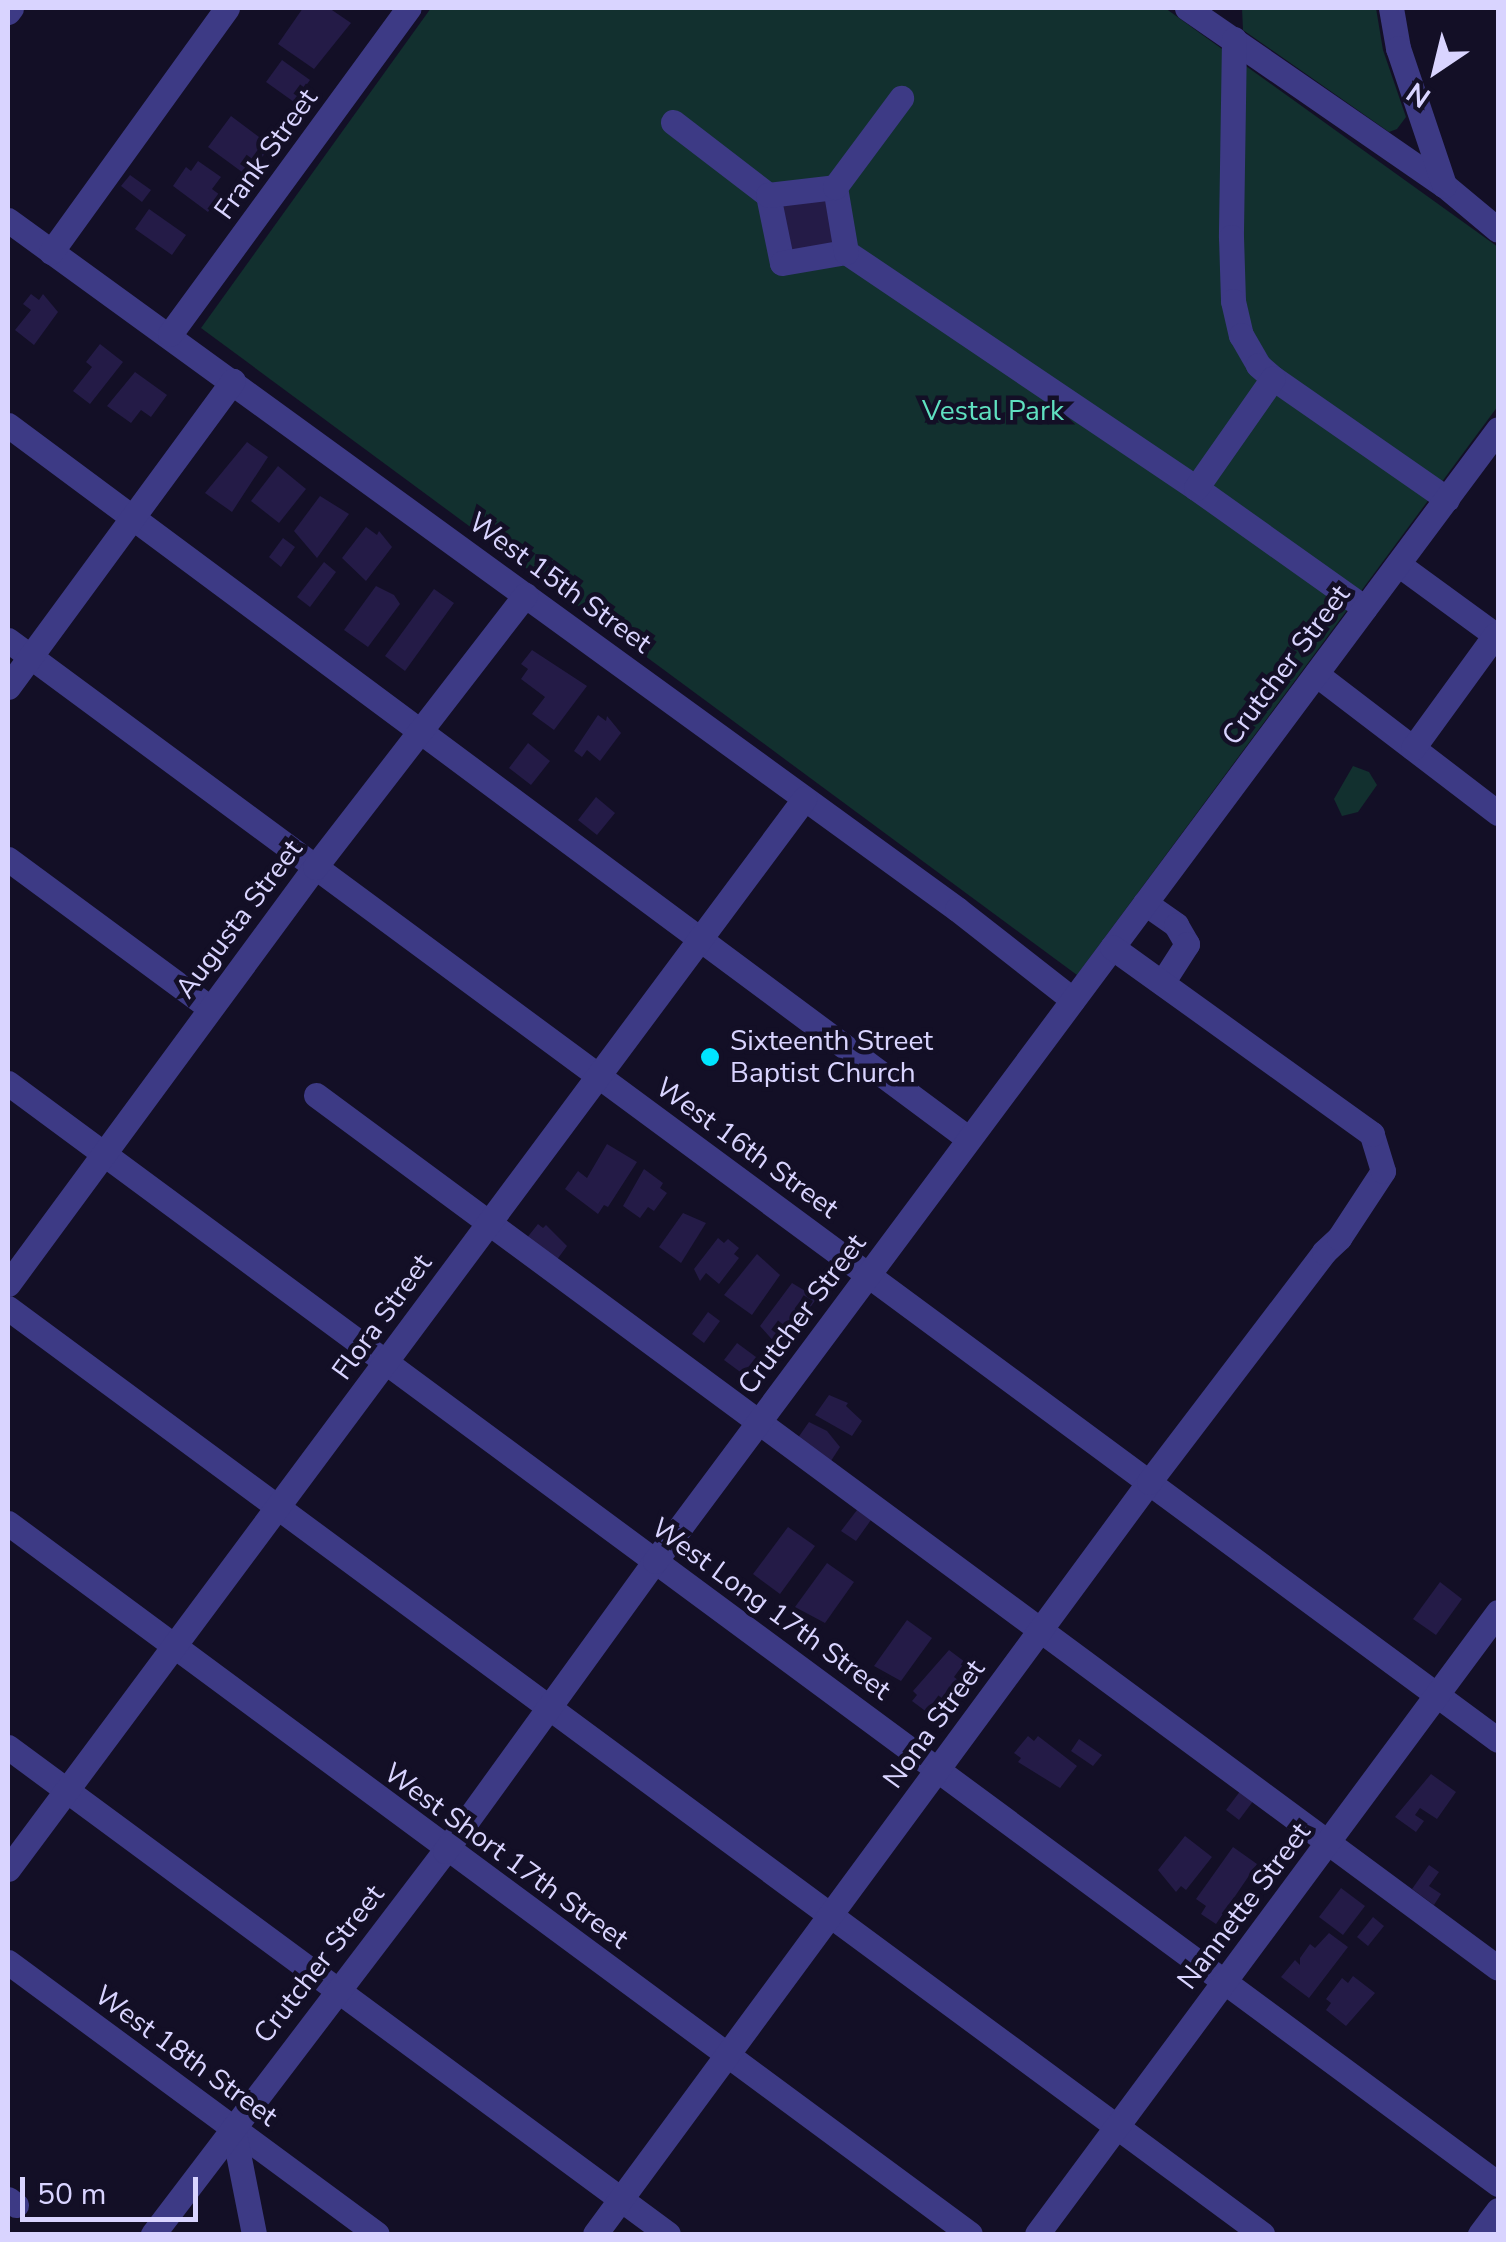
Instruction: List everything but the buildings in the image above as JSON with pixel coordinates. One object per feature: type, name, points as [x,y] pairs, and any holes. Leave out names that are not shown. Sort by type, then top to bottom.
[{"type":"street","points":[[51,252],[227,8]]},
{"type":"street","name":"Frank Street","points":[[170,334],[409,8]]},
{"type":"street","points":[[1391,8],[1398,48],[1444,185]]},
{"type":"street","points":[[1204,12],[1234,39],[1444,185],[1498,230]]},
{"type":"street","points":[[1234,39],[1233,301],[1241,335],[1258,365],[1273,378],[1446,499]]},
{"type":"street","points":[[768,195],[834,187],[901,98]]},
{"type":"street","points":[[674,122],[768,195],[782,263],[846,252],[1196,488],[1365,608]]},
{"type":"street","points":[[834,187],[846,252]]},
{"type":"street","name":"West 15th Street","points":[[8,220],[957,909],[1073,1000]]},
{"type":"street","points":[[1196,488],[1273,378]]},
{"type":"street","points":[[8,686],[233,381]]},
{"type":"street","points":[[8,425],[969,1140]]},
{"type":"street","name":"Crutcher Street","points":[[153,2234],[445,1850],[655,1561],[1498,429]]},
{"type":"street","points":[[1398,564],[1497,636],[1413,748]]},
{"type":"street","name":"Augusta Street","points":[[8,1284],[314,866],[526,595]]},
{"type":"street","name":"West 16th Street","points":[[8,640],[1498,1740]]},
{"type":"street","points":[[1316,674],[1498,813]]},
{"type":"street","name":"Flora Street","points":[[8,1869],[804,799]]},
{"type":"street","points":[[8,859],[210,1008]]},
{"type":"street","points":[[1112,947],[1162,983],[1187,944],[1176,924],[1146,903]]},
{"type":"street","name":"Nona Street","points":[[595,2234],[1149,1482],[1324,1252],[1340,1238],[1384,1170],[1372,1134],[1162,983]]},
{"type":"street","name":"West Long 17th Street","points":[[8,1083],[1498,2184]]},
{"type":"street","points":[[316,1094],[1498,1968]]},
{"type":"street","points":[[8,1308],[829,1918],[1262,2234]]},
{"type":"street","name":"West Short 17th Street","points":[[8,1524],[970,2234]]},
{"type":"street","name":"Nannette Street","points":[[1037,2234],[1498,1612]]},
{"type":"street","points":[[8,1747],[668,2234]]},
{"type":"street","name":"West 18th Street","points":[[8,1962],[377,2234]]},
{"type":"street","points":[[232,2128],[254,2234]]},
{"type":"street","points":[[1480,2234],[1498,2210]]},
{"type":"green space","name":"Vestal Park","points":[[431,8],[1165,8],[1498,247],[1498,406],[1077,975],[201,328]]},
{"type":"green space","points":[[1242,8],[1376,8],[1383,50],[1406,117],[1397,129],[1389,132],[1243,30]]},
{"type":"green space","points":[[1353,766],[1369,772],[1377,785],[1358,812],[1342,816],[1334,799]]},
{"type":"place","name":"Sixteenth Street Baptist Church","points":[[710,1057]]}]
